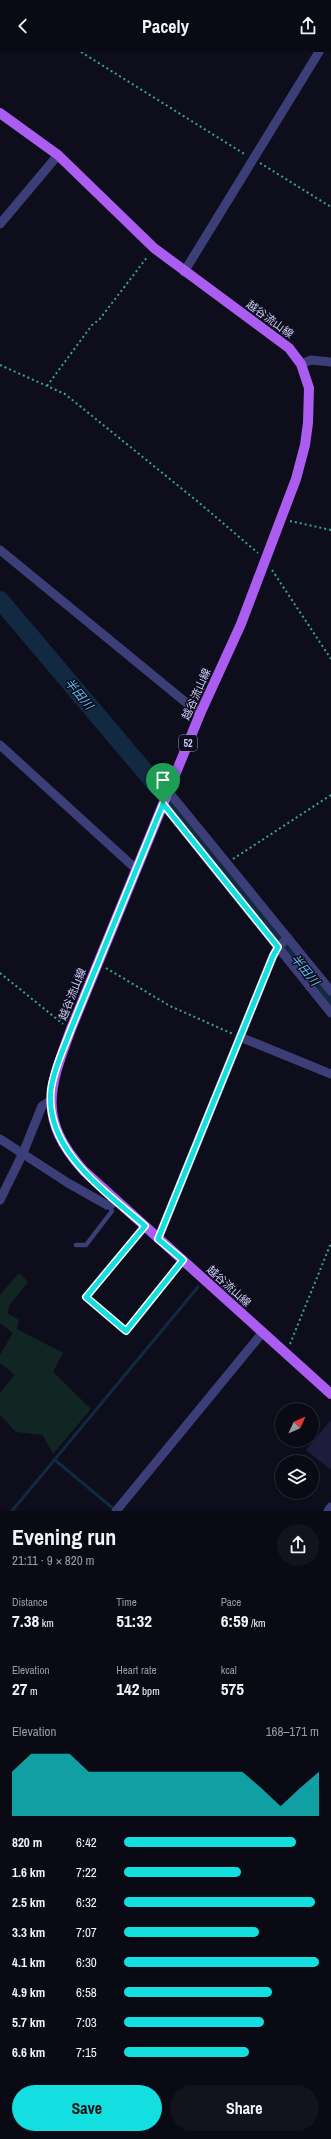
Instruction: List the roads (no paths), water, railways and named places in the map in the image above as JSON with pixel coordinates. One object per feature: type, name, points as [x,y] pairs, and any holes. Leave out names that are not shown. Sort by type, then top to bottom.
[{"type":"main road","name":"越谷流山線","points":[[0,113],[58,156],[154,248],[184,272],[289,348],[301,364],[309,388],[308,423],[300,464],[281,519],[241,624],[200,714],[71,1029],[53,1077],[50,1100],[54,1123],[66,1148],[84,1171],[112,1202],[145,1226],[331,1394]]},
{"type":"street","points":[[184,272],[319,52]]},
{"type":"street","points":[[0,224],[58,156]]},
{"type":"street","points":[[301,364],[311,360],[331,362]]},
{"type":"street","points":[[0,550],[200,714]]},
{"type":"street","points":[[0,745],[136,869]]},
{"type":"street","points":[[168,791],[228,863],[331,1013]]},
{"type":"street","points":[[163,804],[283,943],[331,992]]},
{"type":"street","points":[[158,1239],[273,956],[283,943]]},
{"type":"street","points":[[240,1038],[331,1074]]},
{"type":"street","points":[[0,1200],[23,1153],[42,1106],[50,1100]]},
{"type":"street","points":[[0,1140],[23,1153],[68,1183],[112,1202]]},
{"type":"street","points":[[116,1511],[263,1332]]},
{"type":"street","points":[[328,1511],[331,1507]]},
{"type":"lane","points":[[76,1245],[86,1245],[112,1211],[112,1202]]},
{"type":"lane","points":[[145,1226],[86,1297],[126,1331],[183,1260]]},
{"type":"waterway","name":"半田川","points":[[0,600],[158,787]]},
{"type":"waterway","name":"半田川","points":[[174,807],[331,1003]]},
{"type":"waterway","points":[[12,1511],[198,1287]]},
{"type":"waterway","points":[[55,1460],[115,1510]]}]
